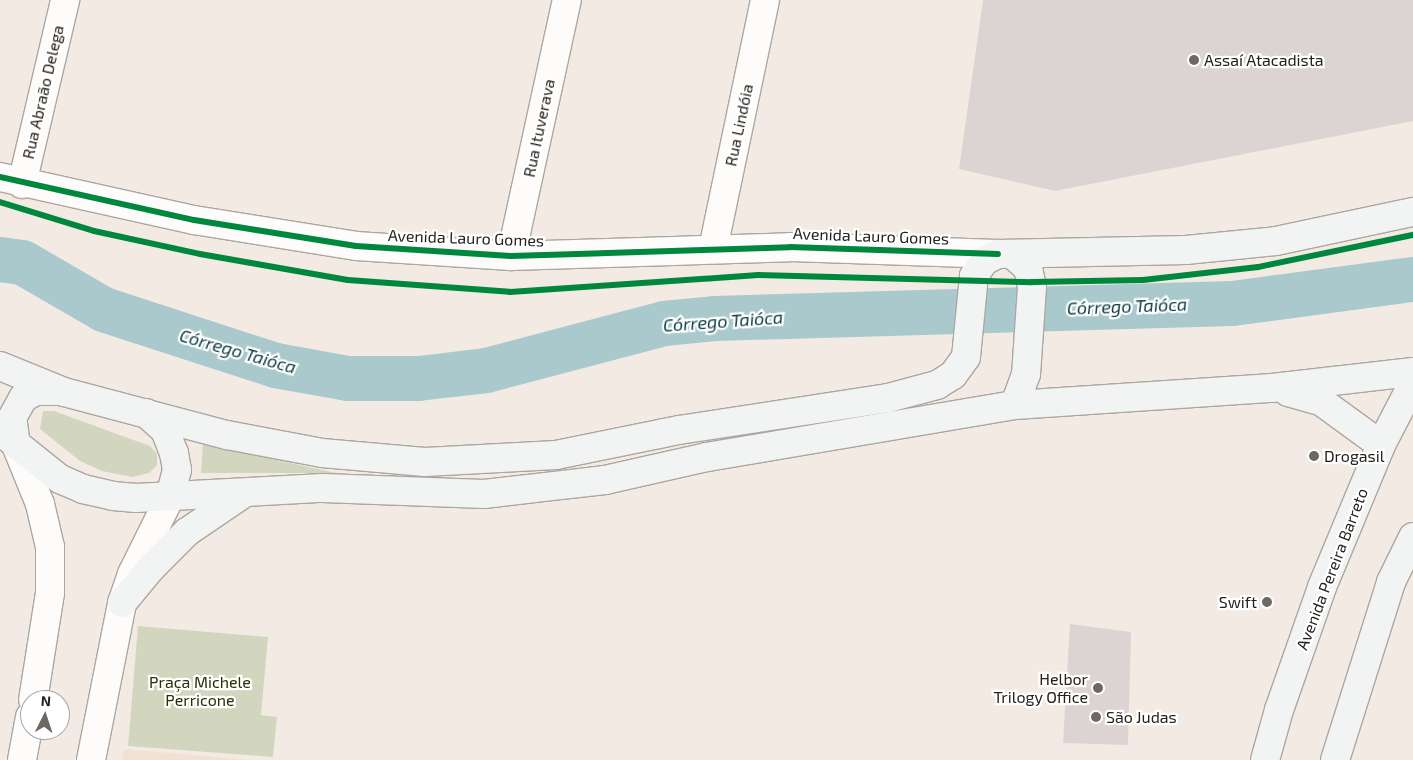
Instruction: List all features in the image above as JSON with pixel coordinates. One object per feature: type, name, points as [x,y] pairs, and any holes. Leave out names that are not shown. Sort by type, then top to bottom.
[{"type":"main road","name":"Avenida Lauro Gomes","points":[[1005,254],[1154,252],[1276,241],[1413,212]]},
{"type":"main road","points":[[0,366],[64,392],[252,440],[356,458],[425,462],[508,460],[556,455],[679,430],[914,393],[937,386],[954,375],[966,357],[970,341],[973,287],[984,261],[1005,254],[1028,268],[1032,294],[1024,386],[1015,405]]},
{"type":"main road","points":[[64,392],[36,391],[23,398],[12,418],[8,438],[60,479],[83,489],[136,498],[323,488],[484,494],[605,480],[808,439],[1015,405],[1272,388],[1413,372]]},
{"type":"main road","name":"Avenida Pereira Barreto","points":[[1265,760],[1302,642],[1381,445],[1413,383]]},
{"type":"main road","points":[[1272,388],[1322,402],[1381,445]]},
{"type":"main road","points":[[146,413],[165,430],[174,453],[177,470],[170,497]]},
{"type":"main road","points":[[122,604],[151,568],[187,532],[223,505],[246,492]]},
{"type":"main road","points":[[1335,760],[1391,582],[1413,537]]},
{"type":"street","name":"Rua Abraão Delega","points":[[11,180],[65,0]]},
{"type":"street","name":"Rua Ituverava","points":[[511,256],[567,0]]},
{"type":"street","name":"Rua Lindóia","points":[[713,249],[765,0]]},
{"type":"street","name":"Avenida Lauro Gomes","points":[[11,180],[194,220],[356,246],[511,256],[790,247],[1005,254]]},
{"type":"street","name":"Avenida Lauro Gomes","points":[[901,250],[955,263],[966,271],[973,287]]},
{"type":"street","points":[[8,438],[38,496],[50,547],[50,592],[35,690]]},
{"type":"street","points":[[91,760],[122,604],[132,574],[170,497]]},
{"type":"street","points":[[22,760],[26,740]]},
{"type":"shaded area","points":[[124,749],[248,760],[122,760]]},
{"type":"green space","points":[[43,411],[54,411],[150,446],[157,454],[157,465],[149,473],[132,477],[102,471],[80,461],[40,429]]},
{"type":"green space","points":[[203,444],[336,473],[201,473]]},
{"type":"green space","name":"Praça Michele Perricone","points":[[138,626],[268,637],[261,715],[277,717],[273,757],[128,746]]},
{"type":"building","name":"Assaí Atacadista","points":[[983,0],[1413,0],[1413,121],[1055,191],[959,169]]},
{"type":"building","name":"Helbor Trilogy Office","points":[[1070,624],[1131,632],[1128,745],[1063,743]]},
{"type":"waterway","name":"Córrego Taióca","points":[[0,259],[22,262],[103,309],[275,365],[347,378],[418,378],[486,370],[664,323],[714,318],[1232,303],[1413,279]]},
{"type":"cycle path","points":[[0,177],[194,220],[356,246],[511,256],[790,247],[998,254]]},
{"type":"cycle path","points":[[0,202],[94,231],[200,254],[348,280],[510,292],[758,275],[1032,282],[1143,280],[1258,267],[1413,235]]},
{"type":"place","name":"Assaí Atacadista","points":[[1194,60]]},
{"type":"place","name":"Drogasil","points":[[1314,456]]},
{"type":"place","name":"Swift","points":[[1267,602]]},
{"type":"place","name":"Helbor Trilogy Office","points":[[1098,688]]},
{"type":"place","name":"São Judas","points":[[1096,717]]}]
